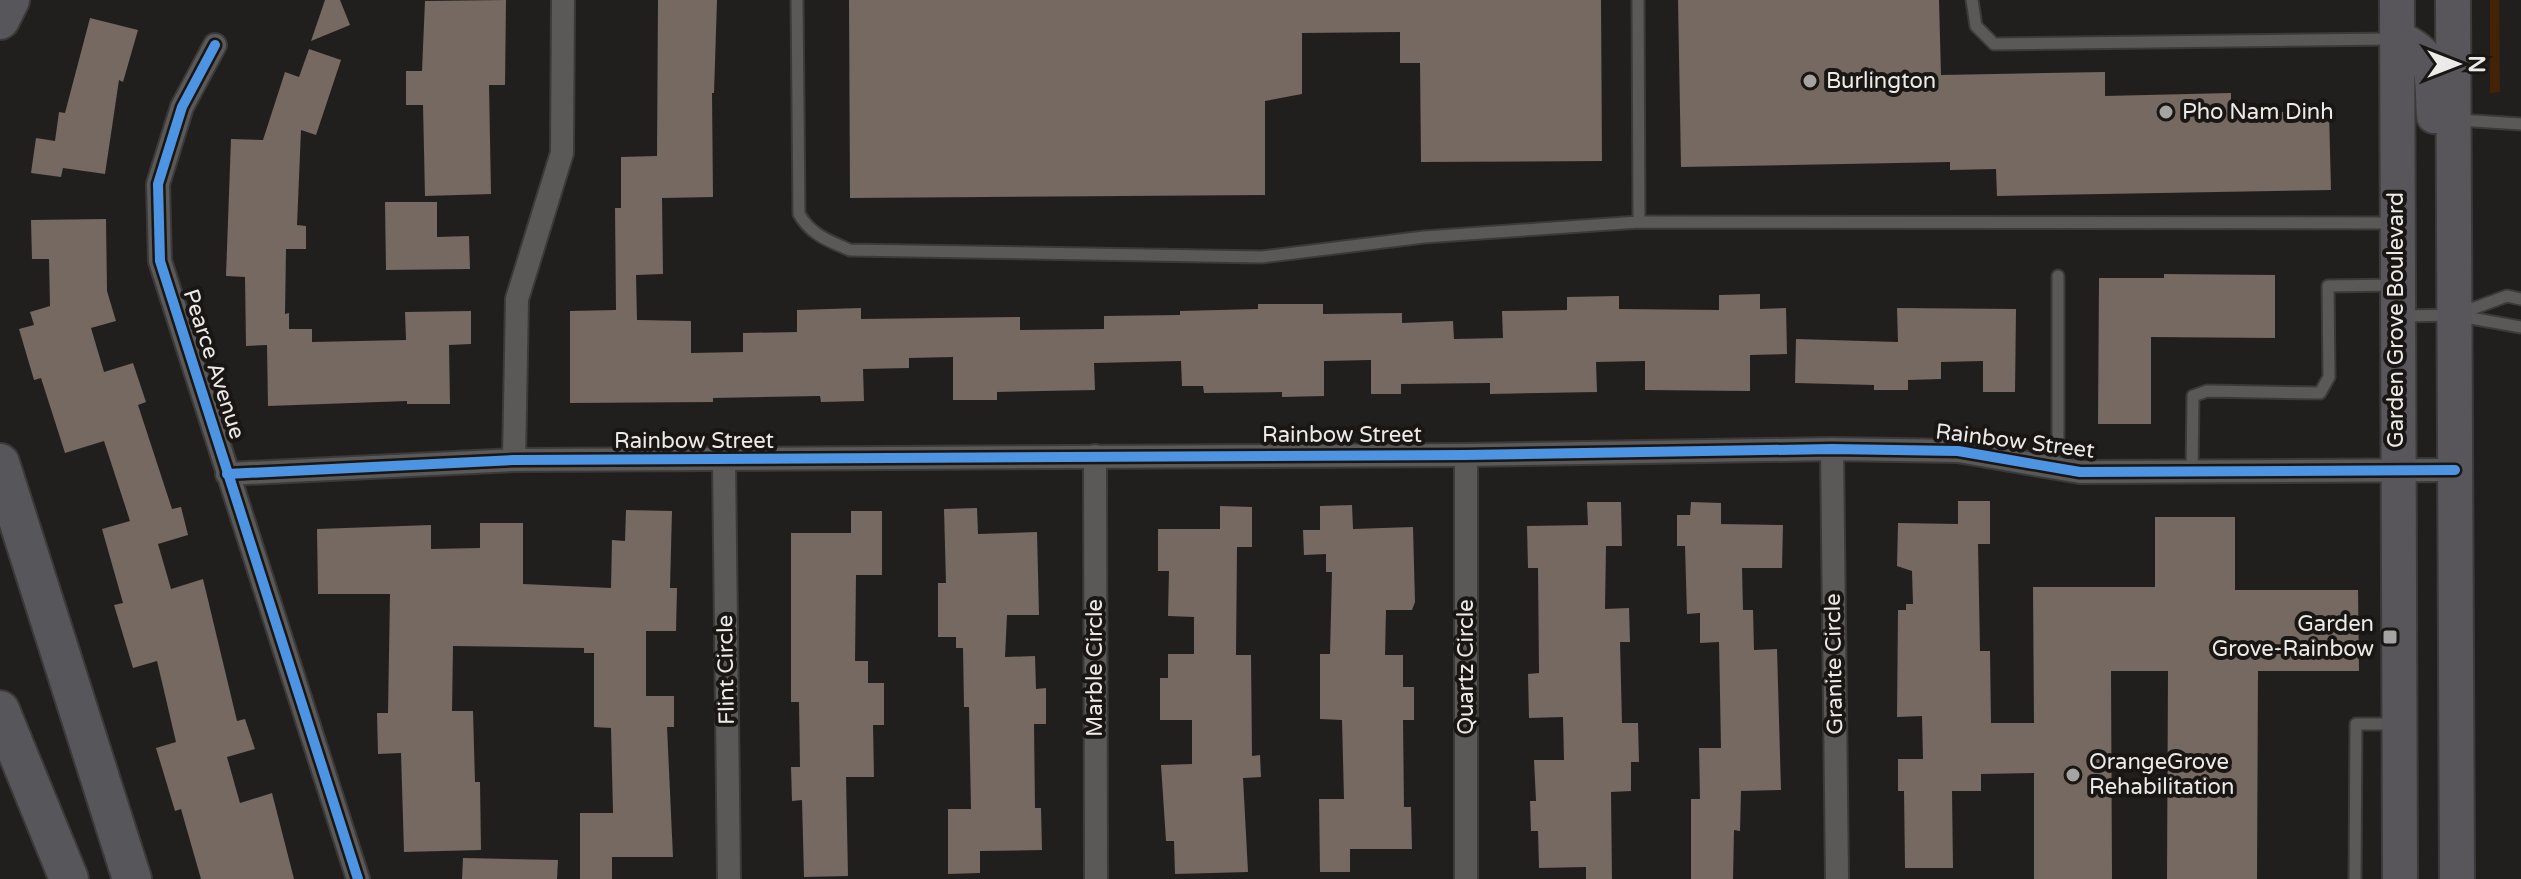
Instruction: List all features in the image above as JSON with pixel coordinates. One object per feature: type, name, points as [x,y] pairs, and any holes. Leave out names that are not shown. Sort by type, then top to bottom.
[{"type":"highway","points":[[0,20],[10,0]]},
{"type":"highway","points":[[0,463],[132,879]]},
{"type":"highway","points":[[0,710],[69,879]]},
{"type":"main road","name":"Garden Grove Boulevard","points":[[2397,0],[2395,300],[2400,879]]},
{"type":"main road","points":[[2453,0],[2457,879]]},
{"type":"main road","points":[[2397,38],[2418,47],[2427,58],[2437,149],[2453,158]]},
{"type":"street","points":[[514,460],[517,299],[562,153],[563,0]]},
{"type":"street","name":"Pearce Avenue","points":[[215,45],[182,107],[158,184],[160,261],[358,879]]},
{"type":"street","name":"Rainbow Street","points":[[227,474],[514,460],[1466,455],[1832,449],[1958,451],[2080,472],[2455,470]]},
{"type":"street","name":"Granite Circle","points":[[1832,449],[1837,879]]},
{"type":"street","name":"Quartz Circle","points":[[1466,455],[1466,879]]},
{"type":"street","name":"Marble Circle","points":[[1095,456],[1096,879]]},
{"type":"street","name":"Flint Circle","points":[[724,461],[729,879]]},
{"type":"lane","points":[[797,0],[799,214],[807,226],[821,237],[850,250],[1262,257],[1424,237],[1639,222],[2395,223]]},
{"type":"lane","points":[[1638,0],[1639,222]]},
{"type":"lane","points":[[1972,0],[1976,26],[1994,44],[2397,38]]},
{"type":"lane","points":[[2453,119],[2520,123],[2521,107]]},
{"type":"lane","points":[[2051,467],[2058,437],[2058,276]]},
{"type":"lane","points":[[2192,471],[2193,396],[2207,391],[2320,393],[2329,377],[2328,286],[2521,327]]},
{"type":"lane","points":[[2454,315],[2507,296],[2521,299]]},
{"type":"lane","points":[[2355,879],[2356,724],[2399,724]]},
{"type":"shaded area","points":[[2490,0],[2499,0],[2500,92],[2490,93]]},
{"type":"building","points":[[325,0],[340,0],[350,25],[311,41]]},
{"type":"building","points":[[506,0],[505,85],[489,85],[491,194],[425,196],[423,105],[406,105],[406,71],[422,71],[425,1]]},
{"type":"building","points":[[658,0],[717,0],[712,93],[713,197],[662,198],[663,274],[636,275],[637,320],[691,321],[691,353],[743,352],[743,333],[797,332],[797,310],[861,308],[861,319],[1020,317],[1020,330],[1104,329],[1104,316],[1180,315],[1180,311],[1258,309],[1258,304],[1323,304],[1323,314],[1402,313],[1402,323],[1453,321],[1454,339],[1503,338],[1502,311],[1567,310],[1567,297],[1619,296],[1619,309],[1719,310],[1719,295],[1760,294],[1760,309],[1786,308],[1787,354],[1750,355],[1750,391],[1645,390],[1645,361],[1596,362],[1597,392],[1490,394],[1490,383],[1401,384],[1401,394],[1371,394],[1371,360],[1324,361],[1324,396],[1282,397],[1282,392],[1204,393],[1203,386],[1182,386],[1181,361],[1094,363],[1095,390],[997,392],[997,400],[953,400],[953,357],[909,358],[909,368],[863,369],[864,401],[821,402],[820,396],[713,398],[713,402],[570,403],[570,311],[616,310],[615,208],[621,208],[621,157],[657,156]]},
{"type":"building","points":[[849,0],[1601,0],[1602,161],[1421,162],[1420,63],[1400,63],[1400,32],[1302,33],[1302,94],[1265,101],[1265,195],[850,198]]},
{"type":"building","points":[[1678,0],[1939,0],[1941,75],[2105,72],[2105,96],[2231,93],[2231,113],[2329,111],[2331,190],[1997,196],[1996,169],[1950,170],[1950,162],[1681,167]]},
{"type":"building","points":[[90,18],[138,30],[123,82],[119,80],[105,174],[63,168],[61,177],[31,173],[36,138],[55,141],[59,112],[65,113]]},
{"type":"building","points":[[309,49],[341,60],[316,135],[301,130],[297,225],[306,226],[306,249],[286,249],[285,314],[289,313],[289,329],[312,329],[312,342],[406,340],[405,312],[471,311],[471,344],[449,345],[450,404],[407,404],[407,401],[268,406],[267,345],[246,346],[245,277],[226,276],[231,139],[263,140],[285,72],[299,77]]},
{"type":"building","points":[[385,202],[437,202],[437,237],[469,236],[470,269],[386,270]]},
{"type":"building","points":[[106,219],[107,291],[116,321],[91,328],[104,372],[133,363],[146,402],[138,405],[172,509],[181,507],[188,535],[158,544],[171,589],[203,579],[237,721],[245,719],[255,749],[227,757],[240,803],[272,793],[294,879],[201,879],[181,809],[175,811],[156,748],[176,742],[157,661],[133,668],[114,605],[123,603],[102,529],[130,521],[104,441],[65,453],[41,378],[34,380],[19,329],[34,325],[30,312],[50,306],[49,259],[32,259],[31,220]]},
{"type":"building","points":[[2164,274],[2275,275],[2275,338],[2151,337],[2151,424],[2098,424],[2099,278],[2164,278]]},
{"type":"building","points":[[1897,308],[2016,309],[2015,392],[1983,392],[1983,361],[1941,362],[1941,379],[1908,380],[1908,390],[1874,390],[1874,385],[1795,383],[1796,339],[1898,342]]},
{"type":"building","points":[[1958,501],[1990,501],[1990,544],[1978,544],[1980,651],[1990,651],[1991,723],[2034,723],[2033,587],[2155,587],[2155,517],[2235,517],[2235,590],[2358,590],[2359,671],[2258,671],[2257,879],[2167,879],[2168,671],[2111,671],[2112,879],[2034,879],[2034,773],[1981,774],[1981,791],[1952,791],[1953,868],[1905,868],[1904,791],[1898,791],[1898,759],[1923,759],[1922,716],[1897,717],[1898,610],[1906,610],[1906,604],[1913,604],[1912,571],[1897,566],[1898,523],[1958,524]]},
{"type":"building","points":[[1587,502],[1621,502],[1622,546],[1606,546],[1605,609],[1629,608],[1630,642],[1620,642],[1622,723],[1638,723],[1639,762],[1631,762],[1631,791],[1611,792],[1612,879],[1586,879],[1586,867],[1539,868],[1538,831],[1531,831],[1530,801],[1536,801],[1534,760],[1564,760],[1563,717],[1529,718],[1528,674],[1539,673],[1538,568],[1528,568],[1527,526],[1588,525]]},
{"type":"building","points":[[1691,502],[1721,503],[1721,524],[1783,525],[1782,568],[1742,568],[1743,610],[1753,610],[1754,650],[1777,649],[1781,790],[1741,791],[1740,831],[1734,830],[1733,879],[1691,879],[1691,799],[1700,799],[1699,748],[1721,748],[1719,642],[1700,643],[1700,613],[1687,614],[1685,546],[1677,546],[1677,515],[1690,515]]},
{"type":"building","points":[[1352,505],[1353,529],[1413,527],[1415,602],[1412,610],[1386,610],[1385,655],[1403,655],[1403,687],[1414,687],[1414,720],[1403,720],[1404,807],[1411,807],[1412,849],[1350,849],[1350,872],[1320,872],[1319,799],[1344,799],[1342,720],[1320,719],[1320,654],[1330,654],[1332,572],[1326,572],[1326,554],[1304,555],[1303,530],[1320,530],[1320,506]]},
{"type":"building","points":[[1220,506],[1252,507],[1252,547],[1237,547],[1236,655],[1251,655],[1252,756],[1260,755],[1261,777],[1243,778],[1248,872],[1175,874],[1174,841],[1166,841],[1161,765],[1192,764],[1192,720],[1160,720],[1160,678],[1168,678],[1168,654],[1194,654],[1194,617],[1168,616],[1169,571],[1158,571],[1158,529],[1220,529]]},
{"type":"building","points":[[977,508],[978,534],[1037,532],[1039,615],[1007,615],[1005,657],[1035,656],[1036,689],[1046,688],[1046,724],[1034,724],[1035,808],[1041,808],[1042,850],[980,851],[980,873],[948,874],[948,809],[971,809],[969,707],[964,707],[963,648],[956,648],[956,637],[938,637],[938,583],[946,583],[944,509]]},
{"type":"building","points":[[626,510],[672,511],[670,588],[677,588],[676,631],[646,631],[646,696],[674,696],[674,727],[667,727],[673,857],[612,857],[612,879],[580,879],[580,813],[613,813],[611,728],[594,727],[594,653],[584,653],[584,648],[453,646],[452,711],[473,711],[475,782],[480,782],[481,850],[404,852],[401,753],[378,754],[377,713],[388,713],[390,594],[318,594],[317,529],[431,525],[431,549],[480,548],[480,523],[523,523],[523,584],[611,588],[612,540],[625,541]]},
{"type":"building","points":[[851,511],[882,511],[882,575],[856,575],[855,661],[868,661],[868,683],[884,683],[884,725],[873,725],[874,777],[846,777],[848,876],[804,877],[802,800],[792,801],[791,767],[800,767],[799,702],[791,702],[791,533],[851,533]]},
{"type":"building","points":[[463,858],[558,860],[557,879],[462,879]]},
{"type":"cycle path","points":[[215,45],[182,107],[158,184],[160,261],[358,879]]},
{"type":"cycle path","points":[[227,474],[514,460],[1466,455],[1832,449],[1958,451],[2080,472],[2455,470]]},
{"type":"place","name":"Burlington","points":[[1810,81]]},
{"type":"place","name":"Pho Nam Dinh","points":[[2166,112]]},
{"type":"place","name":"Garden Grove-Rainbow","points":[[2390,637]]},
{"type":"place","name":"OrangeGrove Rehabilitation","points":[[2073,775]]}]
